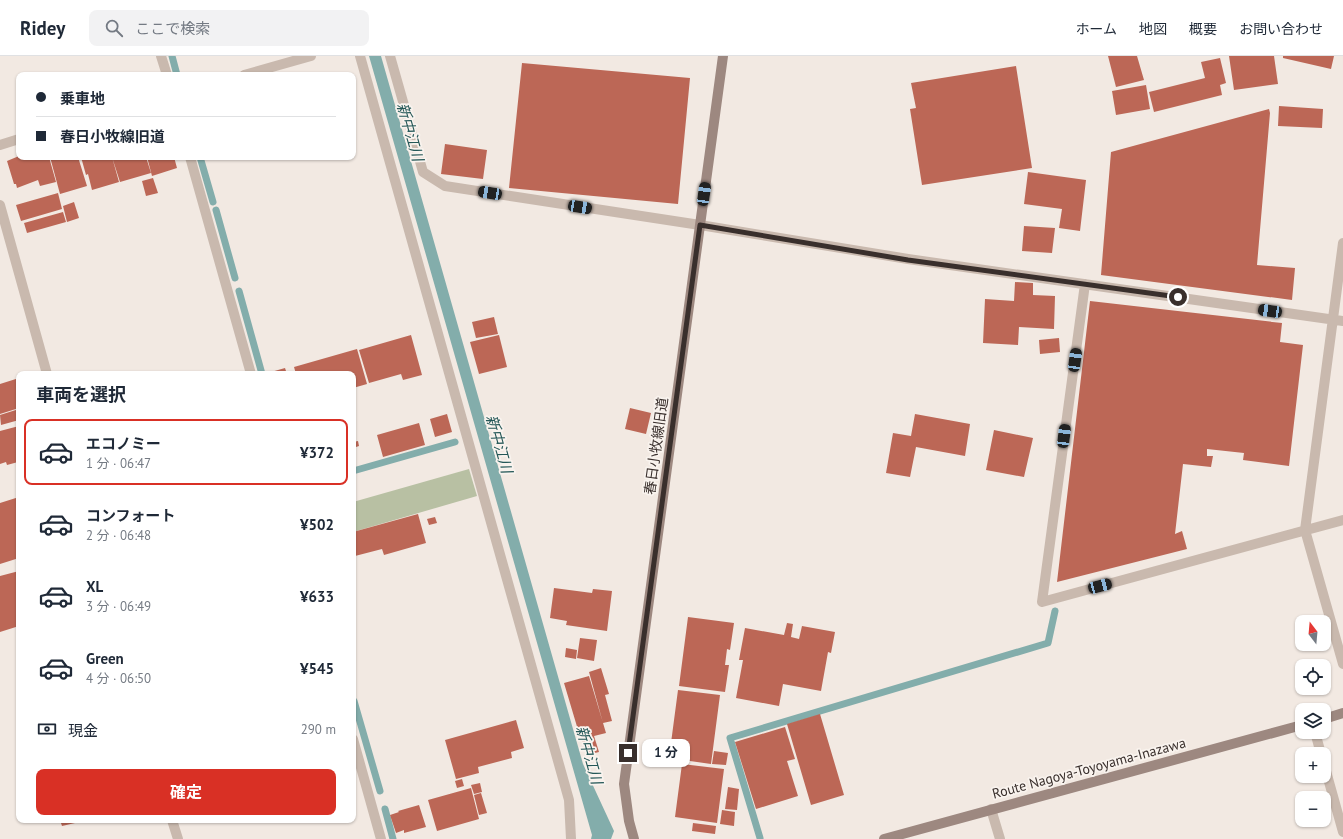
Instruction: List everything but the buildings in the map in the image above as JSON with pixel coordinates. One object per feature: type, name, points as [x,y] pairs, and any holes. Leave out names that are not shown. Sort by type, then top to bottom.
[{"type":"street","points":[[161,56],[166,72]]},
{"type":"street","points":[[255,72],[311,56]]},
{"type":"street","points":[[360,56],[569,800],[571,839]]},
{"type":"street","points":[[390,56],[423,172],[445,186],[700,225],[908,260],[1343,321]]},
{"type":"street","name":"春日小牧線旧道","points":[[634,839],[629,821],[624,784],[723,56]]},
{"type":"street","points":[[0,145],[16,140]]},
{"type":"street","points":[[191,160],[249,371]]},
{"type":"street","points":[[0,205],[47,371]]},
{"type":"street","points":[[1343,243],[1305,530],[1343,664]]},
{"type":"street","points":[[1085,284],[1042,602],[1343,520]]},
{"type":"street","points":[[1331,717],[1343,713]]},
{"type":"street","name":"Route Nagoya-Toyoyama-Inazawa","points":[[884,839],[1295,727]]},
{"type":"street","points":[[356,750],[381,839]]},
{"type":"street","points":[[1329,783],[1343,832]]},
{"type":"street","points":[[991,809],[1000,839]]},
{"type":"street","points":[[173,823],[178,839]]},
{"type":"green space","points":[[469,469],[477,496],[356,531],[356,501]]},
{"type":"water","points":[[369,56],[381,56],[583,764],[614,831],[611,839],[591,839],[592,835]]},
{"type":"waterway","points":[[172,56],[176,72]]},
{"type":"waterway","points":[[201,160],[213,202]]},
{"type":"waterway","points":[[216,210],[235,278]]},
{"type":"waterway","points":[[239,291],[261,371]]},
{"type":"waterway","points":[[356,470],[455,442]]},
{"type":"waterway","points":[[760,838],[730,738],[1048,643],[1055,611]]},
{"type":"waterway","points":[[356,708],[380,791]]},
{"type":"waterway","points":[[385,809],[393,839]]},
{"type":"route","points":[[628,753],[700,225],[908,260],[1178,297]]},
{"type":"water label","name":"新中江川","points":[[410,132]]},
{"type":"water label","name":"新中江川","points":[[499,444]]},
{"type":"water label","name":"新中江川","points":[[589,755]]}]
